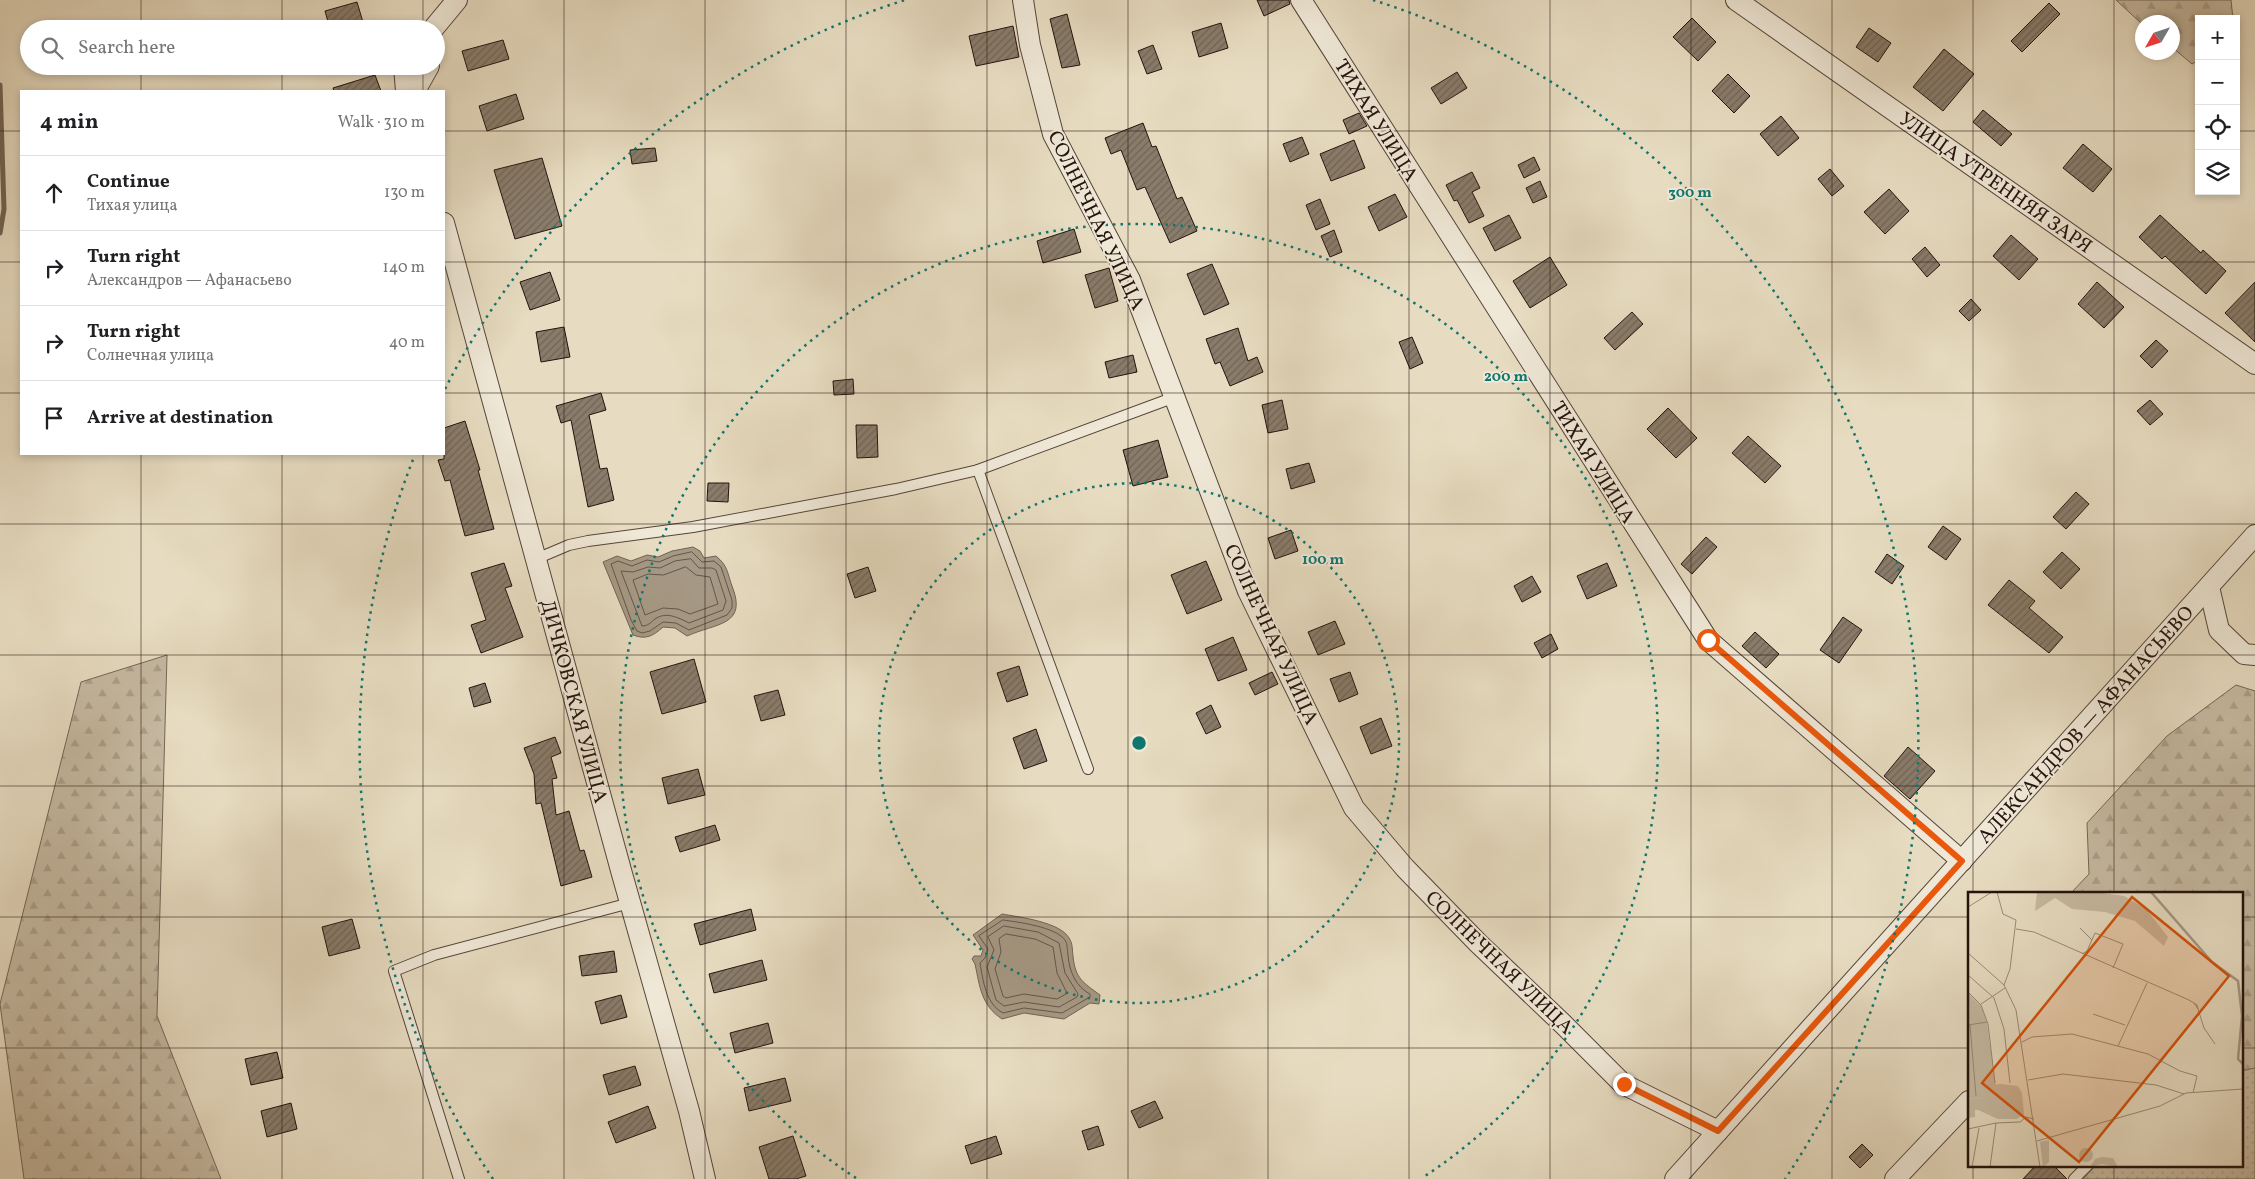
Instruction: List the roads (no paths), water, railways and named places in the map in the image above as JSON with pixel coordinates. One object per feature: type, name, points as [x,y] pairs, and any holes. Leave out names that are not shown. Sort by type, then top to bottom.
[{"type":"street","points":[[440,20],[457,0]]},
{"type":"street","name":"СОЛНЕЧНАЯ УЛИЦА","points":[[1023,0],[1030,45],[1053,134],[1130,280],[1248,591],[1354,808],[1405,868],[1478,943],[1624,1084],[1718,1131]]},
{"type":"street","name":"ТИХАЯ УЛИЦА","points":[[1301,0],[1708,640],[1962,861]]},
{"type":"street","name":"УЛИЦА УТРЕННЯЯ ЗАРЯ","points":[[1736,0],[2255,364]]},
{"type":"street","points":[[405,75],[406,90]]},
{"type":"street","points":[[416,90],[425,75]]},
{"type":"street","name":"ДИЧКОВСКАЯ УЛИЦА","points":[[445,227],[630,903],[689,1111],[706,1179]]},
{"type":"street","name":"АЛЕКСАНДРОВ — АФАНАСЬЕВО","points":[[1674,1179],[2255,535]]},
{"type":"street","points":[[2208,587],[2219,630],[2244,654],[2255,655]]},
{"type":"street","points":[[1895,1179],[1968,1102]]},
{"type":"lane","points":[[536,559],[588,541],[692,527],[896,488],[978,470],[1175,396]]},
{"type":"lane","points":[[978,470],[1088,769]]},
{"type":"lane","points":[[459,1179],[394,971],[434,954],[630,903]]},
{"type":"lane","points":[[2074,1179],[2087,1166]]},
{"type":"water","points":[[693,547],[700,551],[704,558],[716,556],[725,566],[736,599],[736,609],[732,616],[718,625],[687,636],[675,628],[663,627],[649,636],[633,635],[603,562],[617,556],[631,561],[647,555],[658,557],[672,551]]},
{"type":"water","points":[[1002,914],[1038,921],[1064,932],[1071,942],[1074,964],[1078,975],[1081,980],[1100,995],[1099,1004],[1090,1003],[1064,1019],[1024,1013],[1002,1019],[995,1014],[982,995],[975,964],[972,959],[974,956],[981,956],[983,950],[973,935]]},
{"type":"waterway","points":[[0,85],[4,209],[0,233]]}]
